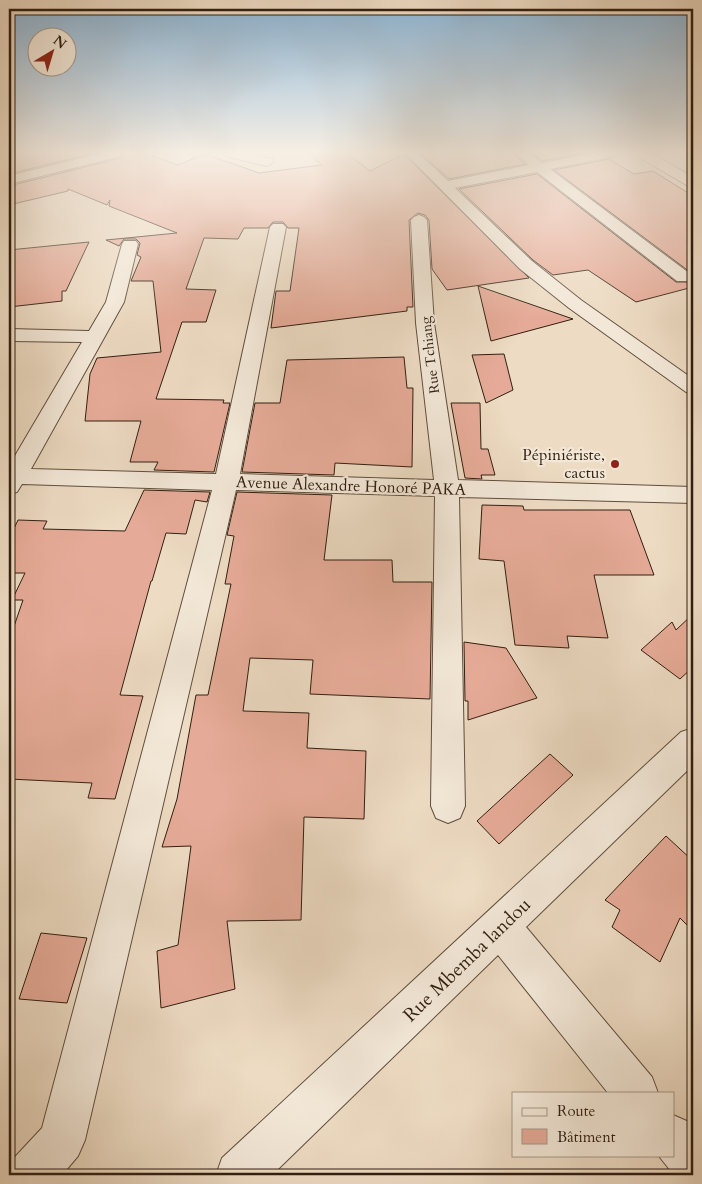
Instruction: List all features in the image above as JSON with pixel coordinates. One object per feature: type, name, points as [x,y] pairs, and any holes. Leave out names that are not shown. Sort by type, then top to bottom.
[{"type":"street","points":[[467,208],[526,265],[575,304],[693,388]]},
{"type":"street","points":[[592,208],[683,277]]},
{"type":"street","name":"Rue Tchiang","points":[[419,220],[426,323],[447,489],[448,806]]},
{"type":"street","points":[[31,1175],[62,1140],[226,483],[278,227]]},
{"type":"street","points":[[10,479],[115,302],[130,244]]},
{"type":"street","points":[[9,335],[93,337]]},
{"type":"street","name":"Avenue Alexandre Honoré PAKA","points":[[10,479],[693,495]]},
{"type":"street","name":"Rue Mbemba landou","points":[[239,1175],[693,744]]},
{"type":"street","points":[[501,927],[635,1092]]},
{"type":"street","points":[[674,1139],[693,1162]]},
{"type":"building","points":[[115,208],[459,208],[529,278],[447,290],[432,269],[429,220],[425,215],[418,213],[409,220],[413,307],[407,307],[407,311],[271,328],[276,291],[290,291],[299,228],[288,228],[283,222],[273,222],[268,228],[244,228],[238,239],[204,238],[186,289],[216,290],[206,322],[182,322],[156,399],[224,400],[223,403],[230,403],[214,472],[154,470],[158,462],[130,462],[141,421],[85,421],[90,374],[97,358],[161,352],[153,281],[131,281],[141,257],[137,255],[140,243],[136,239],[124,239],[119,246],[106,240],[177,233]]},
{"type":"building","points":[[479,208],[581,208],[676,282],[691,282],[693,276],[693,287],[636,302],[588,270],[553,275],[533,260]]},
{"type":"building","points":[[605,208],[693,208],[693,276]]},
{"type":"building","points":[[89,242],[66,291],[62,291],[62,301],[9,307],[9,250]]},
{"type":"building","points":[[478,286],[573,319],[491,341]]},
{"type":"building","points":[[504,354],[513,390],[486,403],[472,355]]},
{"type":"building","points":[[404,357],[407,388],[413,388],[412,467],[335,463],[334,475],[242,472],[255,403],[280,403],[287,360]]},
{"type":"building","points":[[451,403],[480,403],[481,449],[488,449],[495,475],[481,475],[482,479],[465,478]]},
{"type":"building","points":[[144,490],[210,492],[207,502],[195,500],[186,534],[166,533],[151,581],[120,695],[143,696],[115,799],[88,798],[92,783],[9,779],[9,641],[23,600],[12,600],[25,573],[9,573],[9,539],[18,520],[47,521],[43,529],[125,531]]},
{"type":"building","points":[[237,492],[332,495],[324,560],[392,560],[393,582],[432,582],[430,699],[310,694],[313,660],[250,658],[243,711],[309,713],[307,748],[366,751],[364,819],[304,817],[301,920],[227,921],[235,989],[161,1008],[157,951],[178,945],[191,846],[162,847],[177,799],[196,695],[208,695],[231,584],[225,584],[234,536],[227,535]]},
{"type":"building","points":[[482,505],[523,506],[524,510],[630,510],[654,575],[594,575],[608,638],[567,636],[569,648],[515,645],[504,561],[479,559]]},
{"type":"building","points":[[693,614],[693,667],[680,679],[641,650],[672,622],[676,630]]},
{"type":"building","points":[[464,642],[506,648],[537,698],[468,720],[468,701],[465,701]]},
{"type":"building","points":[[550,754],[573,775],[499,844],[477,821]]},
{"type":"building","points":[[666,836],[693,861],[693,931],[680,918],[660,962],[612,927],[620,910],[605,900]]},
{"type":"building","points":[[41,933],[87,938],[67,1003],[19,999]]},
{"type":"place","name":"Pépiniériste, cactus","points":[[615,464]]}]
